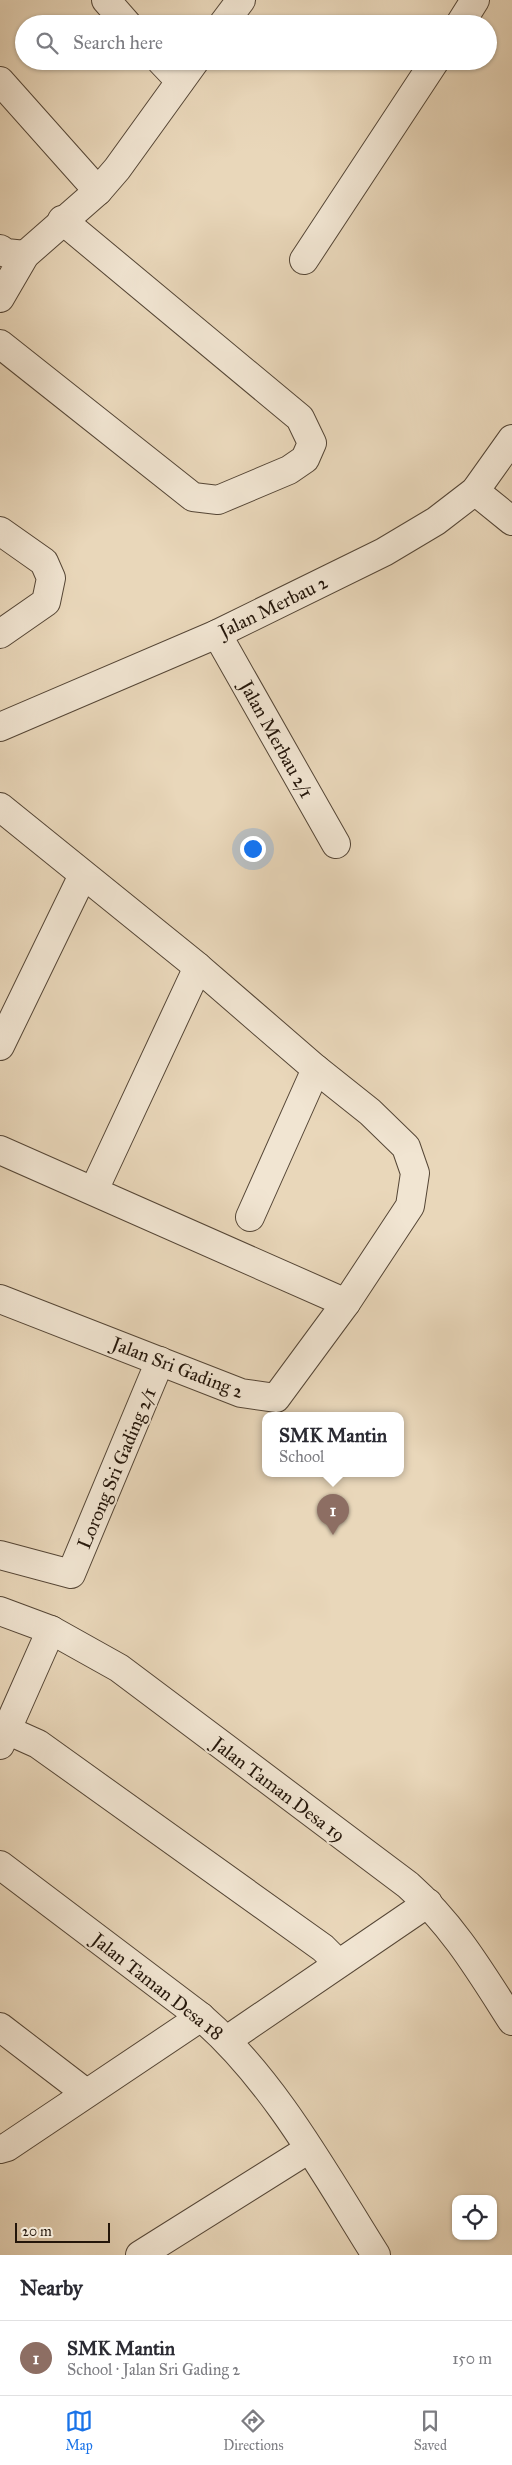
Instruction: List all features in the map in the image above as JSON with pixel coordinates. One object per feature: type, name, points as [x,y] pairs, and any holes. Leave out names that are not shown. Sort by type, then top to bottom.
[{"type":"street","points":[[106,0],[119,15]]},
{"type":"street","points":[[230,15],[241,0]]},
{"type":"street","points":[[466,15],[475,0]]},
{"type":"street","points":[[304,260],[429,70]]},
{"type":"street","points":[[0,298],[13,252],[62,220],[98,191],[118,169],[188,71]]},
{"type":"street","points":[[0,81],[98,191]]},
{"type":"street","points":[[0,344],[194,497],[218,500],[289,470],[306,459],[312,443],[300,418],[62,220]]},
{"type":"street","name":"Jalan Merbau 2","points":[[0,727],[218,634],[384,552],[436,521],[475,491],[512,439]]},
{"type":"street","points":[[475,491],[512,521]]},
{"type":"street","points":[[0,531],[44,562],[51,578],[46,602],[0,634]]},
{"type":"street","name":"Jalan Merbau 2/1","points":[[218,634],[336,844]]},
{"type":"street","points":[[0,807],[198,967],[316,1069],[370,1112],[406,1147],[415,1173],[410,1206],[346,1303],[0,1150]]},
{"type":"street","points":[[0,1046],[83,875]]},
{"type":"street","points":[[94,1190],[198,967]]},
{"type":"street","points":[[250,1218],[316,1069]]},
{"type":"street","name":"Jalan Sri Gading 2","points":[[0,1299],[242,1394],[276,1398],[346,1303]]},
{"type":"street","name":"Lorong Sri Gading 2/1","points":[[0,1555],[71,1574],[160,1361]]},
{"type":"street","name":"Jalan Taman Desa 19","points":[[0,1611],[50,1630],[119,1668],[408,1885],[428,1903],[463,1943],[512,2021]]},
{"type":"street","points":[[50,1630],[2,1734],[38,1744],[323,1948],[338,1963]]},
{"type":"street","name":"Jalan Taman Desa 18","points":[[0,1865],[201,2018],[227,2040],[264,2085],[310,2149],[376,2255]]},
{"type":"street","points":[[227,2040],[428,1903]]},
{"type":"street","points":[[0,2149],[7,2147],[201,2018]]},
{"type":"street","points":[[0,2027],[86,2093]]},
{"type":"street","points":[[140,2255],[310,2149]]},
{"type":"place","name":"SMK Mantin","points":[[333,1535]]}]
